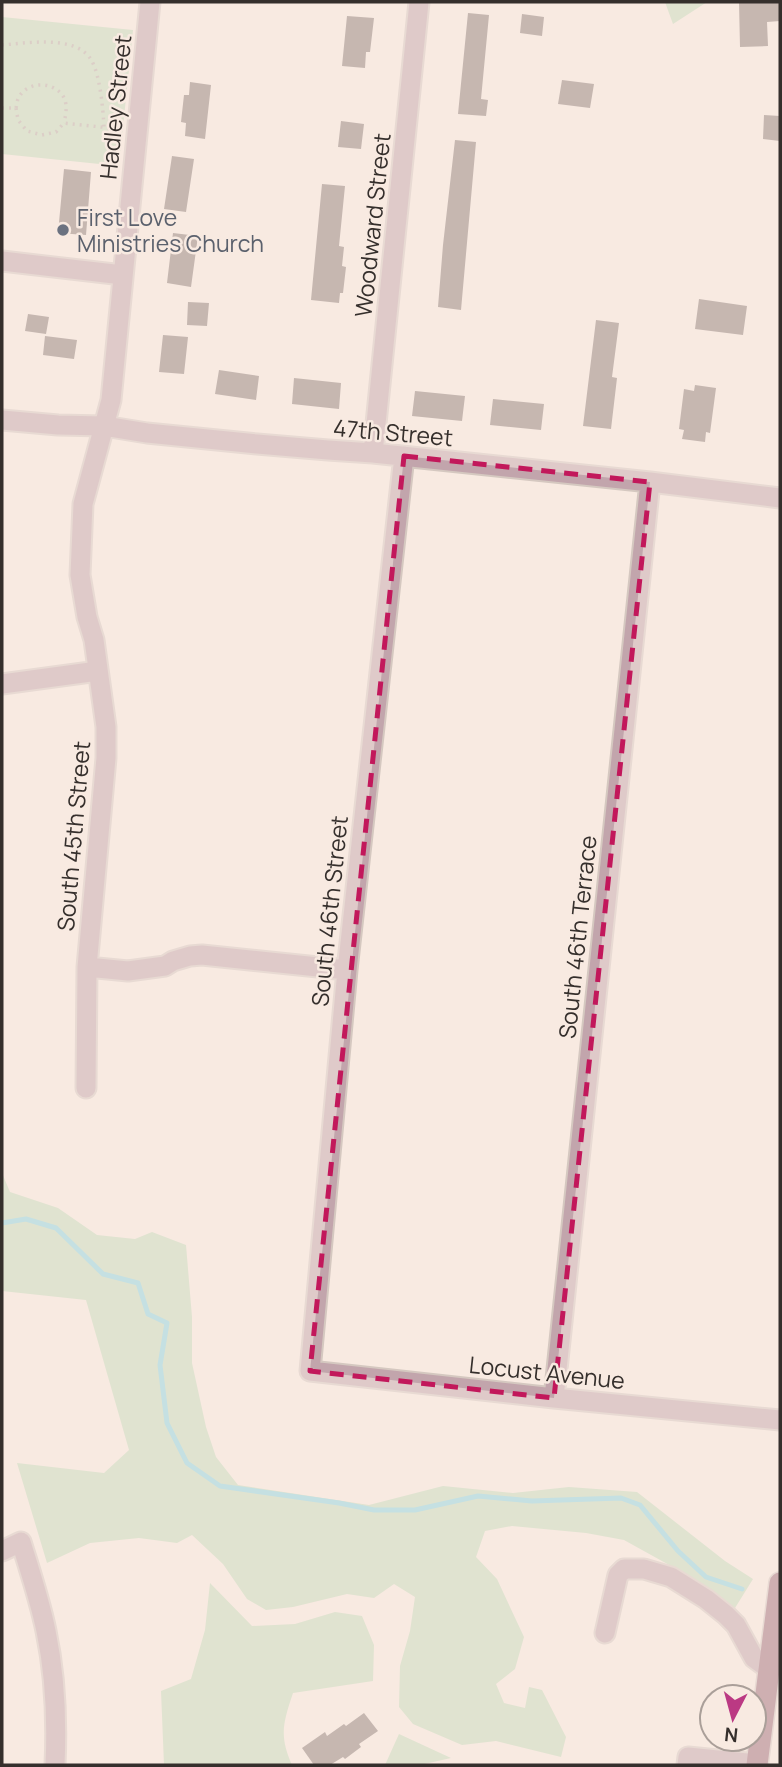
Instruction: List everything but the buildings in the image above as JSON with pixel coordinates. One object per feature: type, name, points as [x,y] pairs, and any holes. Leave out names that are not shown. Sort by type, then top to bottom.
[{"type":"main road","points":[[757,1764],[772,1680],[780,1584]]},
{"type":"street","name":"Hadley Street","points":[[104,426],[111,400],[150,2]]},
{"type":"street","name":"Woodward Street","points":[[373,453],[419,2]]},
{"type":"street","points":[[2,261],[123,275]]},
{"type":"street","name":"47th Street","points":[[2,420],[104,426],[147,433],[404,456],[780,498]]},
{"type":"street","name":"South 45th Street","points":[[86,1088],[87,967],[106,758],[106,727],[80,575],[83,504],[104,426]]},
{"type":"street","name":"South 46th Street","points":[[310,1371],[347,970],[404,456]]},
{"type":"street","name":"South 46th Terrace","points":[[554,1398],[650,482]]},
{"type":"street","points":[[2,684],[98,671]]},
{"type":"street","points":[[87,967],[128,971],[165,966],[173,961],[202,955],[347,970]]},
{"type":"street","name":"Locust Avenue","points":[[310,1371],[780,1420]]},
{"type":"street","points":[[2,1551],[21,1542],[41,1610],[51,1661],[57,1734],[55,1765]]},
{"type":"street","points":[[605,1633],[618,1575],[624,1569],[644,1569],[671,1577],[726,1615],[736,1625],[754,1658],[772,1680]]},
{"type":"street","points":[[687,1765],[688,1757],[757,1764]]},
{"type":"path","points":[[2,45],[56,42],[80,48],[92,59],[102,94],[104,127]]},
{"type":"path","points":[[43,84],[54,87],[64,97],[67,111],[64,123],[56,132],[42,135],[27,131],[18,120],[16,108],[19,96],[29,87],[43,84]]},
{"type":"path","points":[[2,108],[16,108]]},
{"type":"path","points":[[64,123],[126,129]]},
{"type":"highlighted area","points":[[404,456],[650,482],[554,1398],[310,1371]]},
{"type":"green space","points":[[665,2],[707,2],[673,24]]},
{"type":"green space","points":[[2,17],[133,30],[119,166],[2,154]]},
{"type":"green space","points":[[2,1173],[10,1192],[58,1208],[97,1235],[135,1239],[152,1232],[186,1245],[192,1317],[192,1363],[206,1427],[216,1457],[238,1485],[369,1505],[443,1486],[513,1493],[569,1487],[637,1492],[725,1561],[753,1579],[735,1608],[680,1571],[624,1540],[586,1533],[512,1526],[485,1531],[476,1557],[497,1579],[524,1637],[515,1669],[496,1684],[504,1703],[525,1708],[529,1687],[542,1690],[566,1737],[561,1757],[496,1741],[462,1745],[413,1724],[399,1707],[400,1666],[410,1631],[415,1597],[394,1584],[374,1598],[347,1594],[293,1607],[266,1610],[247,1599],[223,1564],[192,1535],[177,1543],[139,1538],[90,1543],[47,1563],[17,1463],[104,1473],[129,1450],[86,1300],[2,1291]]},
{"type":"green space","points":[[210,1583],[252,1626],[295,1624],[335,1612],[362,1616],[374,1645],[373,1681],[293,1693],[284,1729],[285,1746],[292,1765],[164,1765],[161,1691],[191,1679],[205,1630]]},
{"type":"green space","points":[[399,1734],[451,1758],[420,1765],[385,1765]]},
{"type":"waterway","points":[[2,1223],[26,1219],[56,1228],[103,1274],[138,1283],[148,1314],[167,1323],[160,1365],[167,1423],[187,1463],[220,1486],[374,1510],[415,1510],[478,1496],[532,1501],[621,1498],[640,1505],[678,1551],[706,1577],[742,1589]]},
{"type":"place","name":"First Love Ministries Church","points":[[63,230]]}]
